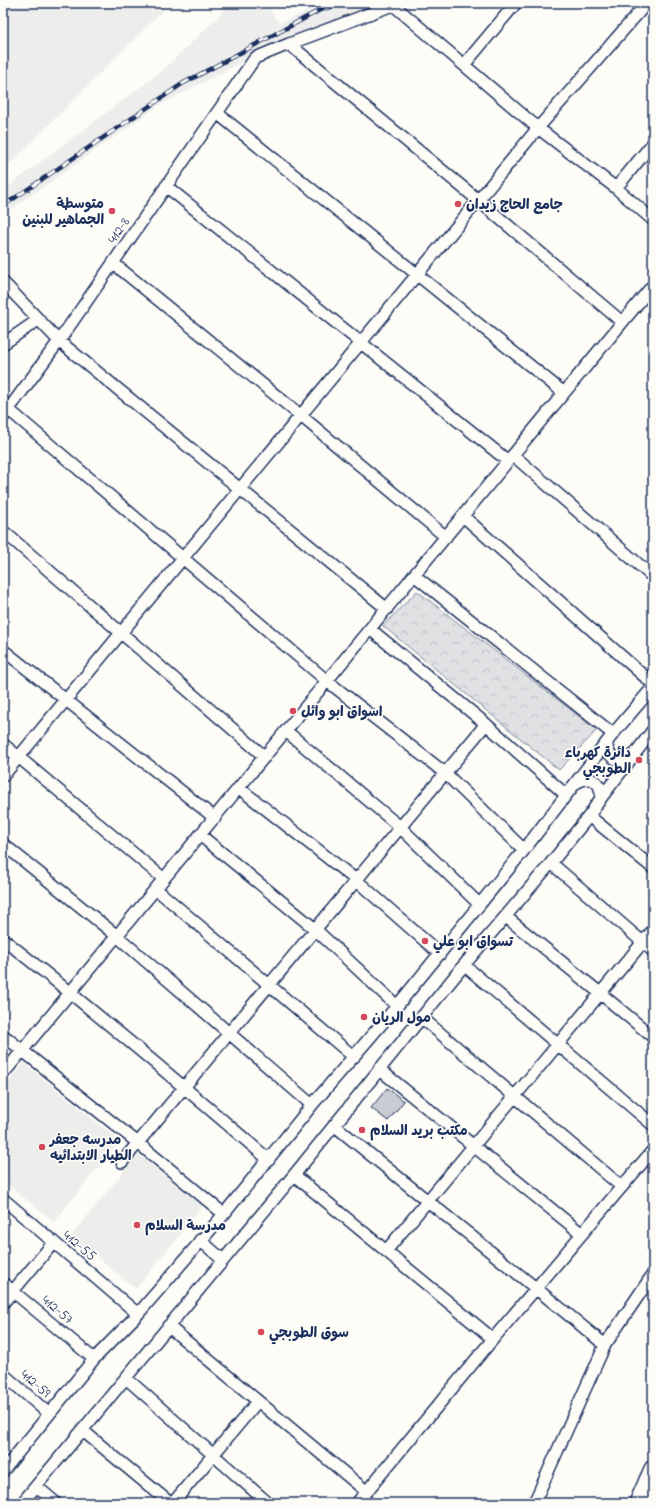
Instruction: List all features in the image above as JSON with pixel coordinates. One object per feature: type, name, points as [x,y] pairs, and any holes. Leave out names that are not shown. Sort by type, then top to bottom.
[{"type":"main road","points":[[638,1503],[653,1469]]},
{"type":"street","points":[[464,65],[516,3]]},
{"type":"street","points":[[3,776],[478,200],[646,3]]},
{"type":"street","points":[[622,322],[478,200],[289,44],[394,4],[538,128],[616,188],[653,220]]},
{"type":"street","name":"412-8","points":[[6,413],[59,341],[255,58],[289,44]]},
{"type":"street","points":[[217,113],[564,393]]},
{"type":"street","points":[[616,188],[653,143]]},
{"type":"street","points":[[166,186],[361,342],[511,458],[653,577]]},
{"type":"street","points":[[113,263],[300,415],[446,537]]},
{"type":"street","points":[[3,282],[59,341],[387,608]]},
{"type":"street","points":[[3,1074],[653,285]]},
{"type":"street","points":[[3,344],[38,320]]},
{"type":"street","points":[[6,413],[183,558],[327,681],[445,773],[524,850]]},
{"type":"street","points":[[463,516],[653,684]]},
{"type":"street","points":[[3,531],[265,757]]},
{"type":"street","points":[[414,575],[610,738]]},
{"type":"street","points":[[370,628],[486,724],[566,795]]},
{"type":"street","points":[[3,650],[215,818]]},
{"type":"street","points":[[5,1466],[94,1359],[138,1314],[269,1160],[312,1104],[354,1057],[440,954],[524,850],[610,738],[653,687]]},
{"type":"street","points":[[122,1162],[486,724]]},
{"type":"street","points":[[22,1503],[294,1175],[421,1017],[551,863],[589,816],[600,798],[653,730]]},
{"type":"street","points":[[286,731],[400,827],[479,904]]},
{"type":"street","points":[[610,738],[608,752],[614,759],[623,761],[632,756]]},
{"type":"street","points":[[3,744],[164,879]]},
{"type":"street","points":[[576,783],[581,779],[588,778],[594,781],[599,786],[601,792],[600,798]]},
{"type":"street","points":[[238,788],[356,880],[440,954]]},
{"type":"street","points":[[589,816],[653,868]]},
{"type":"street","points":[[200,835],[316,929],[397,1006]]},
{"type":"street","points":[[3,844],[117,936],[312,1104]]},
{"type":"street","points":[[551,863],[653,951]]},
{"type":"street","points":[[156,889],[354,1057]]},
{"type":"street","points":[[506,917],[653,1037]]},
{"type":"street","points":[[386,1251],[653,930]]},
{"type":"street","points":[[3,939],[70,992],[269,1160]]},
{"type":"street","points":[[464,965],[653,1125]]},
{"type":"street","points":[[421,1017],[622,1187]]},
{"type":"street","points":[[3,1035],[224,1214]]},
{"type":"street","points":[[379,1069],[582,1234]]},
{"type":"street","points":[[334,1125],[605,1345]]},
{"type":"street","points":[[358,1503],[493,1339],[653,1150]]},
{"type":"street","points":[[294,1175],[493,1339]]},
{"type":"street","name":"412-55","points":[[3,1199],[138,1314]]},
{"type":"street","points":[[200,1240],[223,1260]]},
{"type":"street","points":[[3,1303],[54,1242]]},
{"type":"street","points":[[534,1503],[605,1345],[653,1274]]},
{"type":"street","name":"412-57","points":[[3,1283],[94,1359]]},
{"type":"street","points":[[168,1326],[367,1492]]},
{"type":"street","name":"412-59","points":[[3,1374],[49,1414]]},
{"type":"street","points":[[126,1378],[268,1503]]},
{"type":"street","points":[[173,1503],[258,1401]]},
{"type":"street","points":[[82,1430],[170,1503]]},
{"type":"street","points":[[36,1486],[56,1503]]},
{"type":"shaded area","points":[[3,3],[170,3],[16,158],[3,169]]},
{"type":"shaded area","points":[[232,3],[276,3],[270,11],[279,23],[328,3],[378,3],[279,43],[160,105],[3,215],[3,190],[162,71]]},
{"type":"shaded area","points":[[24,1063],[120,1141],[54,1222],[3,1181],[3,1089]]},
{"type":"shaded area","points":[[138,1154],[203,1206],[136,1289],[71,1236]]},
{"type":"green space","points":[[417,591],[597,730],[559,770],[383,626]]},
{"type":"building","points":[[387,1088],[404,1101],[388,1121],[371,1108]]},
{"type":"railway","points":[[3,206],[182,84],[320,10],[342,3]]},
{"type":"place","name":"جامع الحاج زيدان","points":[[458,204]]},
{"type":"place","name":"متوسطة الجماهير للبنين","points":[[112,211]]},
{"type":"place","name":"اسواق ابو وائل","points":[[293,711]]},
{"type":"place","name":"دائرة كهرباء الطوبجي","points":[[639,760]]},
{"type":"place","name":"تسواق ابو علي","points":[[425,941]]},
{"type":"place","name":"مول الريان","points":[[364,1017]]},
{"type":"place","name":"مكتب بريد السلام","points":[[362,1130]]},
{"type":"place","name":"مدرسه جعفر الطيار الابتدائيه","points":[[42,1147]]},
{"type":"place","name":"مدرسة السلام","points":[[137,1225]]},
{"type":"place","name":"سوق الطوبجي","points":[[261,1332]]}]
